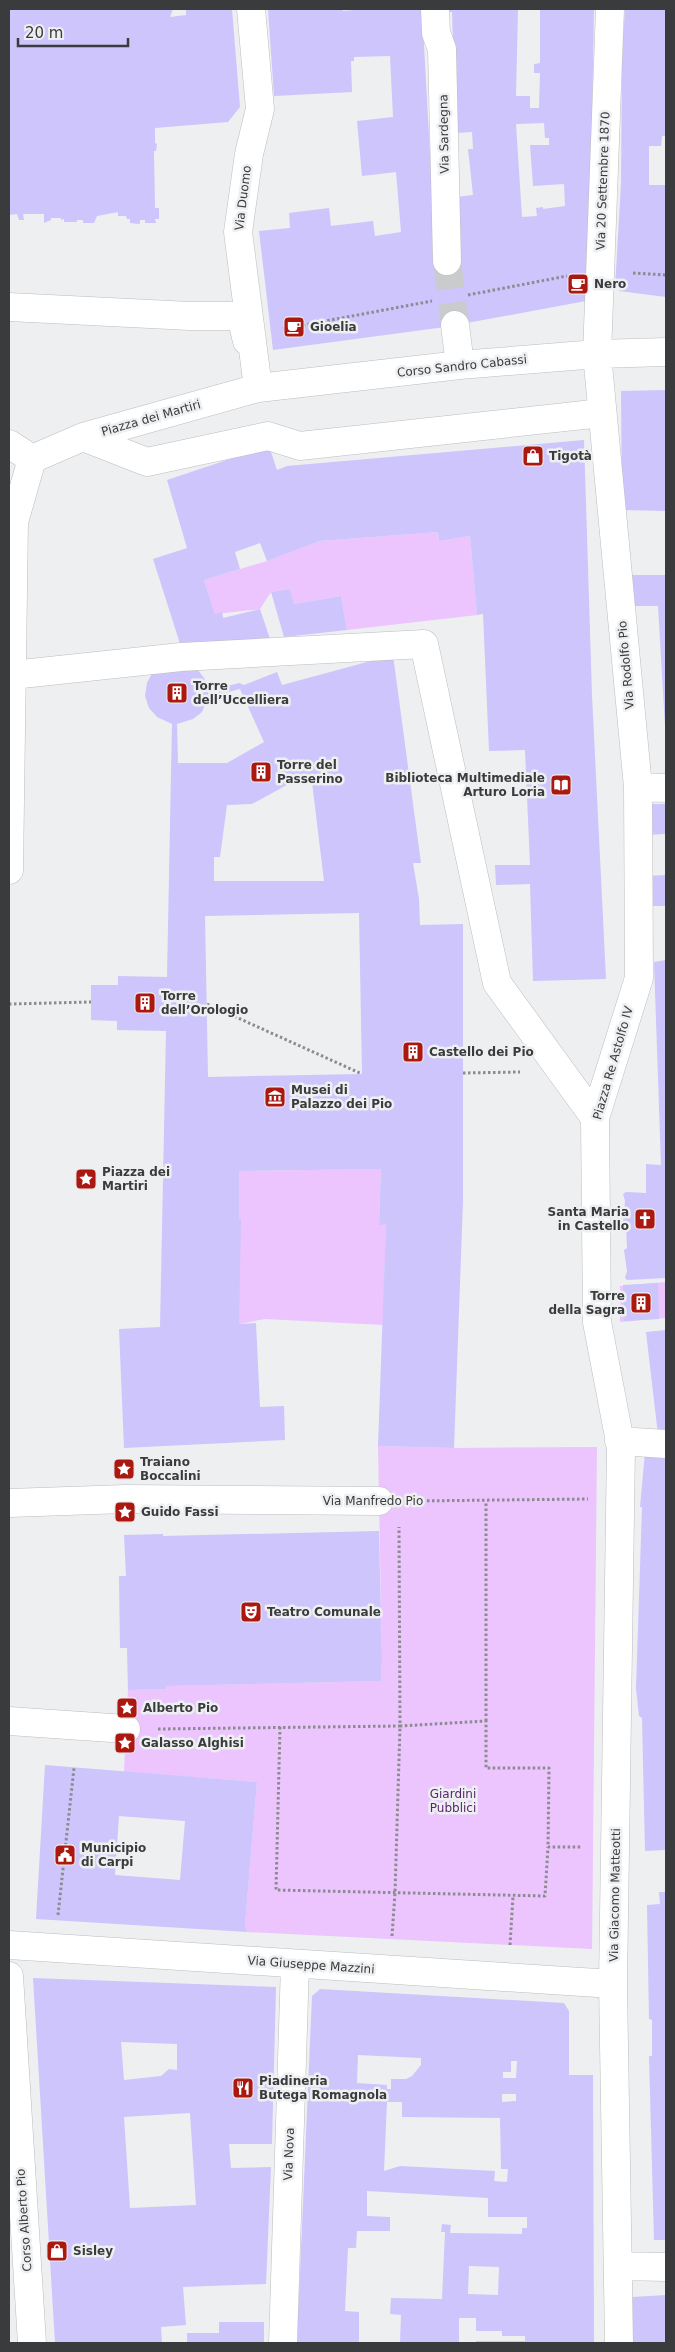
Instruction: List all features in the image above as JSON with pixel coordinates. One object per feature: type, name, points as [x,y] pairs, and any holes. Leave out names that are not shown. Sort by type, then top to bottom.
[{"type":"street","name":"Via Duomo","points":[[251,9],[260,109],[248,154],[238,232],[259,396]]},
{"type":"street","name":"Via Sardegna","points":[[434,9],[436,33],[442,49],[447,261]]},
{"type":"street","name":"Via 20 Settembre 1870","points":[[597,354],[610,9]]},
{"type":"street","points":[[9,307],[190,316],[241,316],[259,396]]},
{"type":"street","points":[[455,325],[460,365]]},
{"type":"street","name":"Corso Sandro Cabassi","points":[[259,396],[460,365],[597,354],[666,352]]},
{"type":"street","name":"Via Rodolfo Pio","points":[[597,354],[638,787],[639,978]]},
{"type":"street","name":"Piazza dei Martiri","points":[[32,459],[83,437],[259,396]]},
{"type":"street","points":[[83,437],[147,462],[268,436],[300,446],[602,413]]},
{"type":"street","points":[[9,444],[32,459],[14,522],[9,870]]},
{"type":"street","points":[[12,675],[181,657],[424,644],[497,983],[595,1118]]},
{"type":"street","points":[[638,787],[666,788]]},
{"type":"street","name":"Piazza Re Astolfo IV","points":[[620,1444],[597,1322],[595,1118],[639,978]]},
{"type":"street","points":[[620,1444],[666,1444]]},
{"type":"street","name":"Via Giacomo Matteotti","points":[[619,2343],[614,1984],[621,1499],[620,1444]]},
{"type":"street","name":"Via Manfredo Pio","points":[[9,1503],[125,1499],[389,1501]]},
{"type":"street","points":[[9,1721],[126,1729]]},
{"type":"street","name":"Via Giuseppe Mazzini","points":[[9,1945],[614,1984]]},
{"type":"street","name":"Via Nova","points":[[283,2343],[295,1964]]},
{"type":"street","name":"Corso Alberto Pio","points":[[9,1976],[32,2343]]},
{"type":"street","points":[[618,2266],[666,2267]]},
{"type":"path","points":[[9,1004],[91,1002]]},
{"type":"path","points":[[207,1004],[362,1074]]},
{"type":"path","points":[[463,1073],[561,1071]]},
{"type":"path","name":"Via Manfredo Pio","points":[[389,1501],[621,1499]]},
{"type":"path","points":[[280,1727],[276,1890],[545,1896],[550,1768],[486,1768],[486,1500]]},
{"type":"path","points":[[389,1501],[400,1726],[395,1893],[389,1970]]},
{"type":"path","points":[[126,1729],[400,1726],[486,1722]]},
{"type":"path","points":[[54,1948],[74,1768]]},
{"type":"path","points":[[548,1847],[615,1848]]},
{"type":"path","points":[[507,1977],[513,1896]]},
{"type":"green space","points":[[438,532],[439,541],[470,536],[477,615],[347,630],[341,596],[294,604],[290,589],[271,592],[260,609],[215,614],[204,580],[267,561],[320,541]]},
{"type":"green space","points":[[381,1169],[379,1224],[386,1224],[383,1325],[265,1319],[239,1324],[239,1171]]},
{"type":"green space","name":"Torre della Sagra","points":[[666,1282],[666,1318],[620,1322],[620,1286]]},
{"type":"green space","name":"Giardini Pubblici","points":[[378,1446],[454,1448],[597,1447],[592,1949],[247,1932],[245,1925],[257,1782],[124,1772],[128,1690],[166,1689],[166,1686],[381,1681]]},
{"type":"building","points":[[9,9],[173,9],[170,17],[186,15],[186,9],[232,9],[240,107],[228,122],[155,128],[155,143],[157,144],[156,151],[154,151],[155,208],[159,208],[159,219],[155,219],[156,223],[145,223],[145,220],[140,220],[140,224],[130,223],[130,219],[127,219],[126,216],[118,216],[118,212],[97,216],[94,223],[83,223],[83,220],[64,222],[64,219],[61,220],[61,218],[51,218],[51,220],[44,223],[44,214],[23,214],[24,220],[19,220],[17,214],[9,215]]},
{"type":"building","points":[[268,9],[343,9],[343,11],[422,9],[436,262],[449,198],[473,195],[468,149],[473,149],[472,132],[456,133],[452,12],[444,12],[444,9],[518,9],[516,96],[530,96],[530,108],[539,108],[540,73],[534,73],[534,64],[540,63],[540,9],[594,9],[589,293],[585,298],[586,301],[445,327],[273,350],[259,231],[290,228],[289,213],[329,208],[331,226],[373,221],[375,236],[401,232],[396,172],[362,176],[357,121],[393,117],[390,56],[354,57],[354,61],[351,61],[352,92],[274,96]],"holes":[[[544,123],[545,138],[549,138],[549,145],[530,145],[533,186],[564,184],[565,206],[536,208],[537,216],[522,217],[516,124]]]},
{"type":"building","points":[[625,9],[666,9],[666,136],[662,136],[661,146],[649,146],[649,185],[666,185],[666,297],[619,291],[619,287],[615,288],[621,184],[622,54]]},
{"type":"building","points":[[666,390],[666,511],[622,510],[621,391]]},
{"type":"building","points":[[584,440],[592,695],[606,979],[533,981],[530,884],[496,885],[495,865],[530,865],[525,750],[489,751],[483,614],[477,615],[470,536],[439,541],[438,532],[320,541],[267,561],[260,543],[235,552],[240,569],[204,580],[215,614],[222,612],[223,618],[260,609],[270,639],[182,650],[153,559],[187,548],[167,480],[269,446],[277,470],[287,466]]},
{"type":"building","points":[[625,575],[666,575],[666,743],[658,606],[626,606]]},
{"type":"building","points":[[290,589],[294,604],[341,596],[347,630],[284,637],[271,592]]},
{"type":"building","name":"Castello dei Pio","points":[[393,655],[421,863],[413,863],[419,899],[420,925],[463,924],[463,1201],[454,1448],[378,1446],[386,1224],[379,1225],[381,1169],[239,1171],[239,1219],[241,1219],[239,1324],[256,1323],[260,1407],[284,1406],[285,1440],[124,1448],[119,1329],[160,1327],[166,1031],[117,1030],[117,1021],[91,1020],[91,985],[118,985],[118,976],[167,977],[172,724],[157,717],[149,708],[145,696],[147,683],[153,671],[197,669],[204,678],[208,691],[239,683],[244,685],[277,672],[282,685]],"holes":[[[240,689],[264,742],[227,763],[178,763],[177,724],[193,719],[202,712],[208,697]],[[311,774],[324,881],[214,881],[214,857],[220,857],[227,805],[252,804]],[[359,913],[362,1074],[208,1077],[205,916]]]},
{"type":"building","points":[[641,804],[666,804],[666,834],[643,835]]},
{"type":"building","points":[[666,875],[666,906],[648,906],[646,876]]},
{"type":"building","name":"Santa Maria in Castello","points":[[666,960],[666,1278],[627,1280],[625,1278],[627,1271],[624,1250],[627,1248],[626,1225],[623,1223],[625,1201],[623,1194],[626,1192],[646,1193],[646,1164],[661,1165],[654,962]]},
{"type":"building","name":"Torre della Sagra","points":[[658,1283],[659,1319],[624,1321],[623,1285]]},
{"type":"building","points":[[666,1330],[666,1435],[658,1435],[646,1332]]},
{"type":"building","points":[[645,1452],[666,1454],[666,1850],[645,1851],[642,1718],[639,1716],[636,1688],[642,1507],[640,1507]]},
{"type":"building","name":"Teatro Comunale","points":[[379,1531],[381,1681],[166,1686],[166,1689],[128,1690],[127,1648],[120,1648],[119,1576],[126,1576],[124,1535],[163,1534],[163,1536]]},
{"type":"building","points":[[45,1765],[257,1782],[245,1925],[247,1932],[36,1919]],"holes":[[[119,1816],[185,1821],[180,1880],[115,1875]]]},
{"type":"building","points":[[659,1892],[666,1892],[666,2240],[654,2240],[649,2056],[652,2056],[652,2020],[649,2019],[647,1905],[660,1904]]},
{"type":"building","points":[[33,1978],[276,1987],[272,2144],[229,2144],[231,2168],[271,2167],[266,2284],[183,2287],[186,2325],[161,2327],[162,2343],[55,2343]],"holes":[[[121,2042],[177,2044],[177,2070],[169,2069],[161,2076],[124,2080]],[[190,2113],[196,2205],[130,2208],[124,2117]]]},
{"type":"building","points":[[320,1989],[564,2003],[569,2011],[569,2075],[593,2075],[594,2343],[476,2343],[476,2341],[525,2341],[525,2336],[502,2336],[502,2331],[476,2331],[476,2318],[459,2318],[459,2343],[400,2343],[401,2315],[390,2314],[391,2298],[442,2299],[445,2232],[441,2232],[442,2224],[451,2225],[450,2233],[522,2234],[522,2228],[527,2228],[527,2217],[488,2217],[488,2198],[367,2191],[367,2216],[390,2217],[390,2231],[357,2231],[356,2248],[348,2248],[345,2311],[359,2312],[359,2343],[297,2342],[312,1996]],"holes":[[[358,2055],[421,2058],[421,2065],[412,2076],[406,2079],[391,2079],[391,2089],[387,2089],[387,2085],[357,2083]],[[511,2061],[517,2061],[516,2078],[503,2078],[503,2072],[511,2072]],[[502,2094],[516,2094],[516,2101],[502,2102]],[[387,2102],[402,2102],[402,2117],[500,2118],[501,2169],[508,2169],[507,2182],[494,2181],[495,2171],[400,2166],[384,2171]],[[469,2266],[499,2267],[498,2295],[468,2294]]]},
{"type":"building","points":[[666,2295],[666,2343],[632,2343],[632,2297]]},
{"type":"building","points":[[219,2322],[264,2322],[264,2343],[187,2343],[187,2333],[219,2333]]},
{"type":"tunnel","points":[[447,261],[455,325]]},
{"type":"place","name":"Nero","points":[[578,284]]},
{"type":"place","name":"Gioelia","points":[[294,327]]},
{"type":"place","name":"Tigotà","points":[[533,456]]},
{"type":"place","name":"Torre dell’Uccelliera","points":[[177,693]]},
{"type":"place","name":"Torre del Passerino","points":[[261,772]]},
{"type":"place","name":"Biblioteca Multimediale Arturo Loria","points":[[561,785]]},
{"type":"place","name":"Torre dell’Orologio","points":[[145,1003]]},
{"type":"place","name":"Castello dei Pio","points":[[413,1052]]},
{"type":"place","name":"Musei di Palazzo dei Pio","points":[[275,1097]]},
{"type":"place","name":"Piazza dei Martiri","points":[[86,1179]]},
{"type":"place","name":"Santa Maria in Castello","points":[[645,1219]]},
{"type":"place","name":"Torre della Sagra","points":[[641,1303]]},
{"type":"place","name":"Traiano Boccalini","points":[[124,1469]]},
{"type":"place","name":"Guido Fassi","points":[[125,1512]]},
{"type":"place","name":"Teatro Comunale","points":[[251,1612]]},
{"type":"place","name":"Alberto Pio","points":[[127,1708]]},
{"type":"place","name":"Galasso Alghisi","points":[[125,1743]]},
{"type":"place","name":"Municipio di Carpi","points":[[65,1855]]},
{"type":"place","name":"Piadineria Butega Romagnola","points":[[243,2088]]},
{"type":"place","name":"Sisley","points":[[57,2251]]}]
